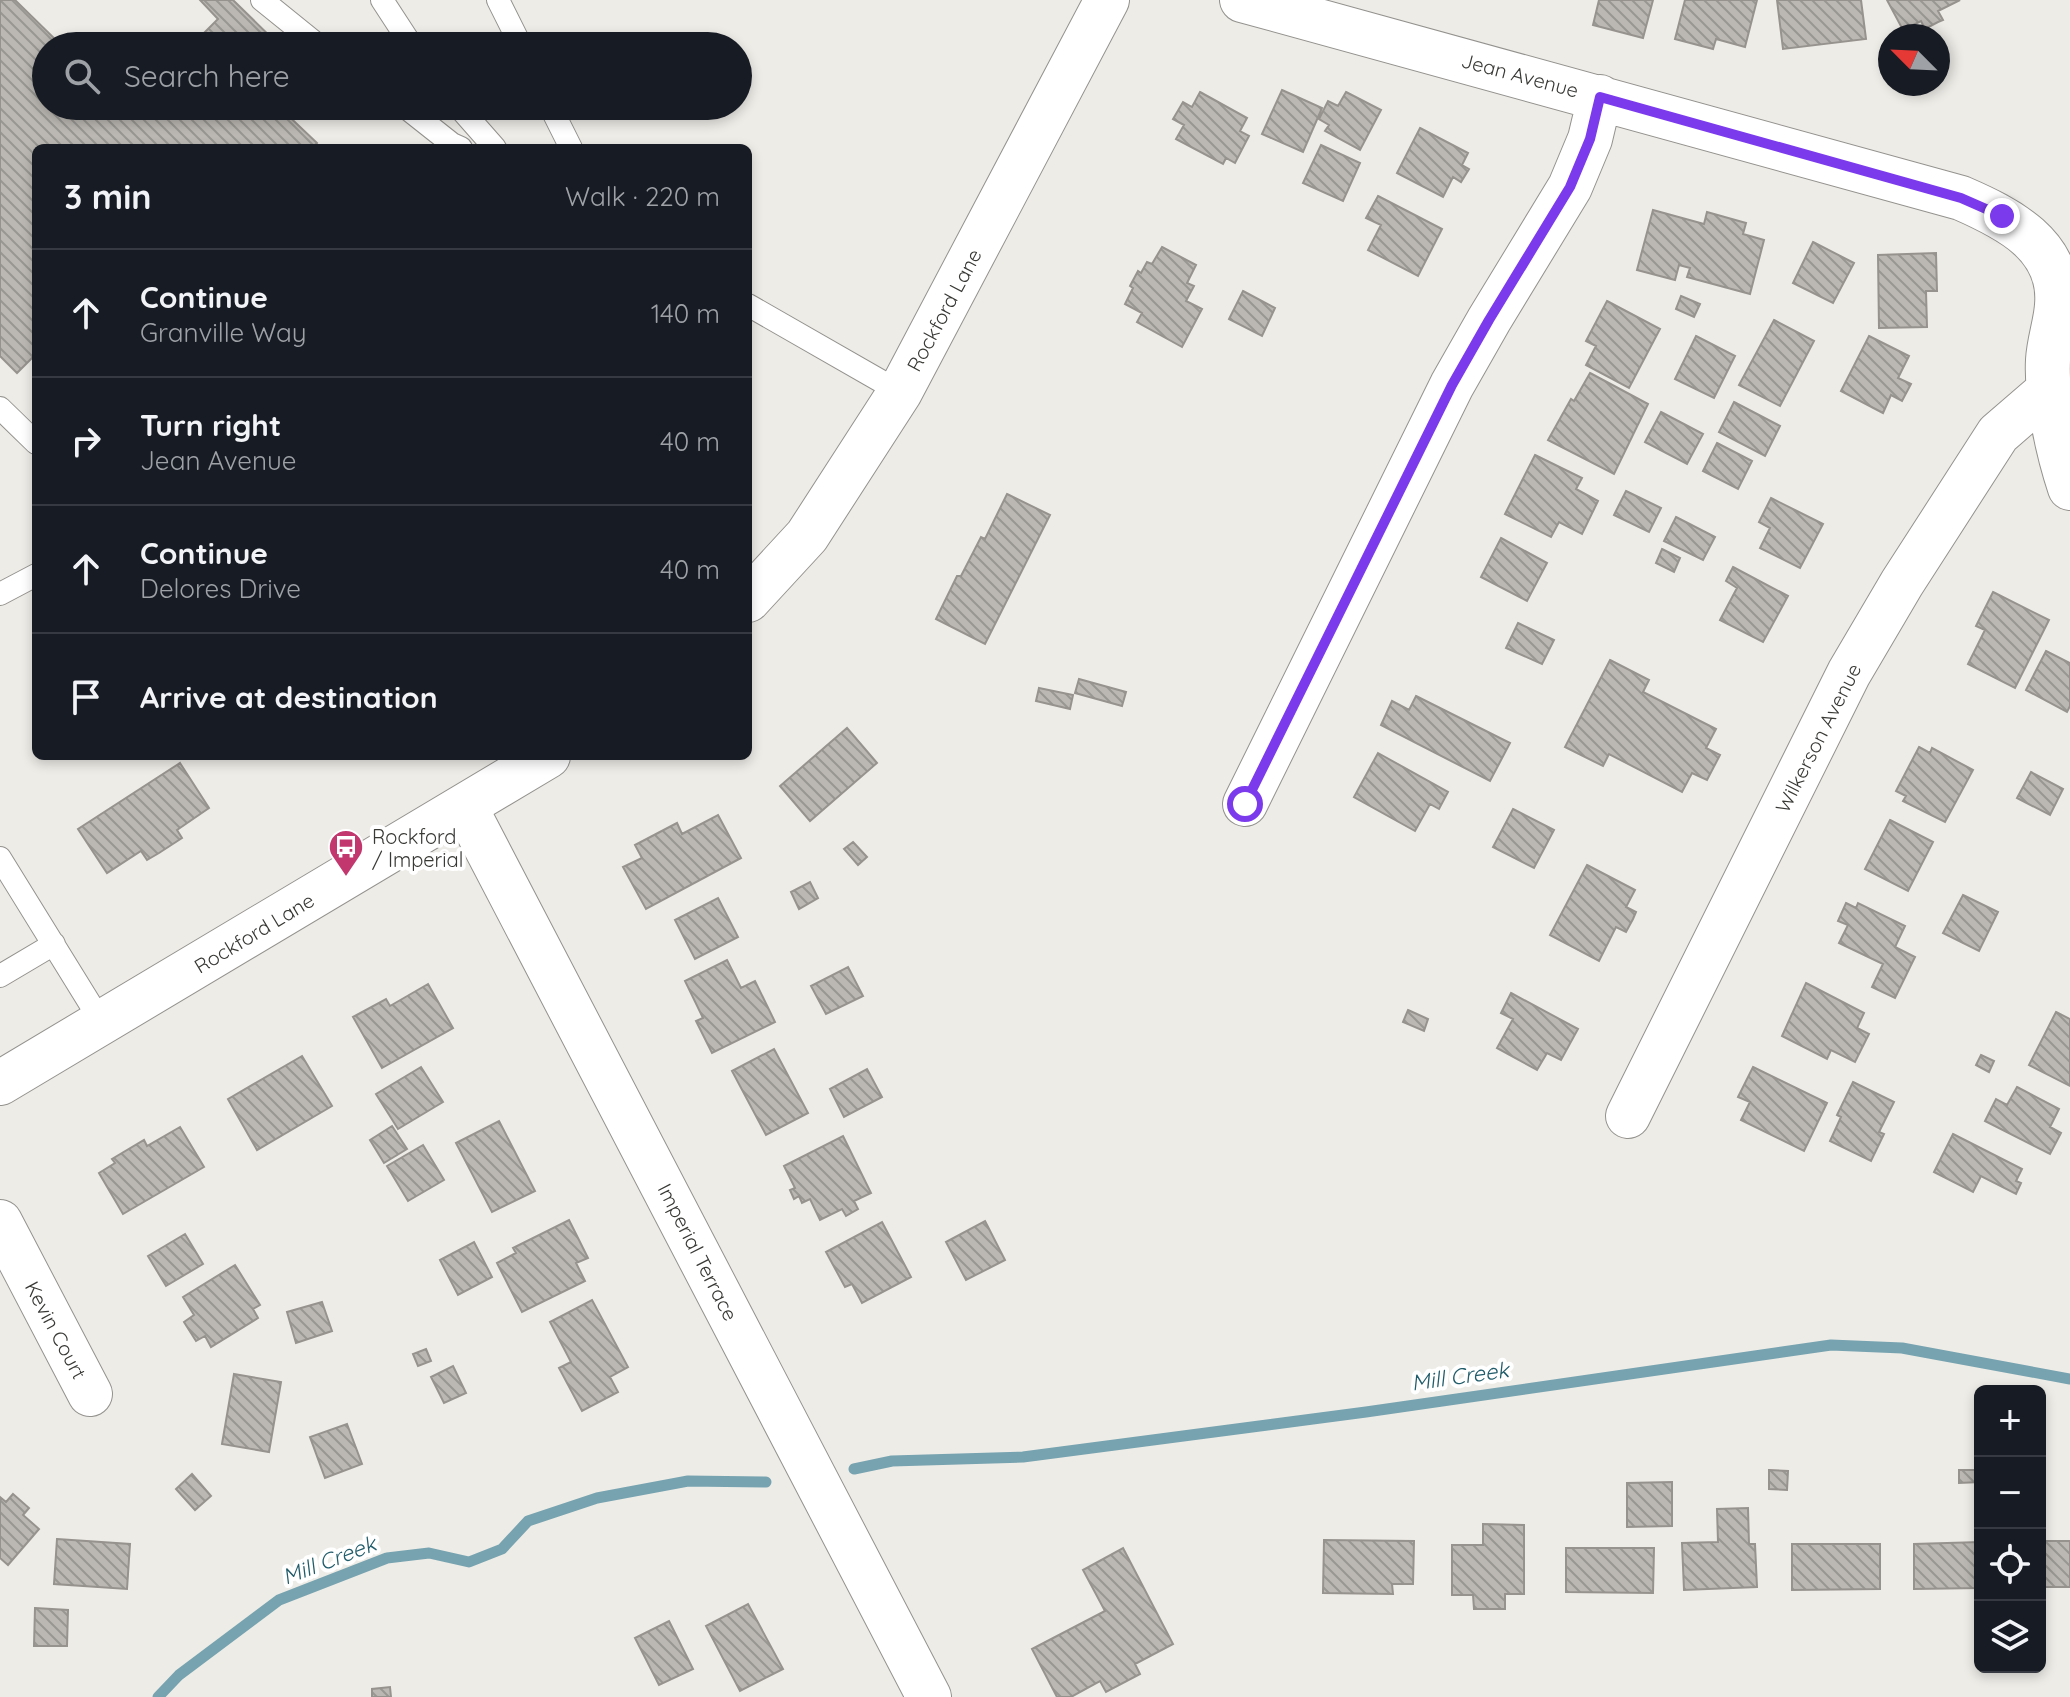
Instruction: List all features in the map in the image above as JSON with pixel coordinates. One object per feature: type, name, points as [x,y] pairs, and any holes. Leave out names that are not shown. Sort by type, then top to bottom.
[{"type":"street","name":"Rockford Lane","points":[[752,596],[807,536],[900,392],[1107,0]]},
{"type":"street","name":"Jean Avenue","points":[[1242,0],[1961,198],[2002,216],[2027,233],[2049,260],[2055,280],[2057,302],[2048,361],[2050,389],[2058,453],[2070,488]]},
{"type":"street","points":[[1245,804],[1452,385],[1570,187],[1590,139],[1600,97]]},
{"type":"street","name":"Wilkerson Avenue","points":[[1628,1116],[1849,673],[1894,596],[1998,434],[2050,389]]},
{"type":"street","name":"Rockford Lane","points":[[0,1083],[541,760]]},
{"type":"street","name":"Imperial Terrace","points":[[465,807],[929,1697]]},
{"type":"street","name":"Kevin Court","points":[[0,1222],[90,1394]]},
{"type":"lane","points":[[262,0],[302,32]]},
{"type":"lane","points":[[382,0],[403,32]]},
{"type":"lane","points":[[498,0],[514,32]]},
{"type":"lane","points":[[421,120],[450,144]]},
{"type":"lane","points":[[470,120],[491,144]]},
{"type":"lane","points":[[557,120],[569,144]]},
{"type":"lane","points":[[752,307],[900,392]]},
{"type":"lane","points":[[0,408],[32,439]]},
{"type":"lane","points":[[0,594],[32,577]]},
{"type":"lane","points":[[0,858],[102,1023]]},
{"type":"lane","points":[[0,976],[54,944]]},
{"type":"building","points":[[0,0],[15,0],[48,32],[32,32],[32,120],[293,120],[317,143],[32,144],[32,358],[17,373],[0,356]]},
{"type":"building","points":[[200,0],[233,0],[266,32],[205,32],[218,19]]},
{"type":"building","points":[[1599,0],[1653,0],[1643,38],[1593,25]]},
{"type":"building","points":[[1685,0],[1757,0],[1745,47],[1716,39],[1713,49],[1675,39]]},
{"type":"building","points":[[1777,0],[1861,0],[1866,39],[1783,49]]},
{"type":"building","points":[[1887,0],[1960,0],[1938,11],[1943,20],[1935,24],[1922,24],[1921,21],[1900,24]]},
{"type":"building","points":[[1282,90],[1322,108],[1303,152],[1262,134]]},
{"type":"building","points":[[1200,92],[1247,118],[1240,131],[1249,136],[1235,163],[1226,158],[1223,164],[1176,139],[1184,125],[1173,119],[1183,102],[1192,107]]},
{"type":"building","points":[[1346,92],[1381,110],[1360,150],[1325,131],[1329,125],[1319,119],[1328,101],[1338,106]]},
{"type":"building","points":[[1420,128],[1468,153],[1462,165],[1469,169],[1461,182],[1453,177],[1443,197],[1397,173]]},
{"type":"building","points":[[1321,145],[1360,163],[1343,201],[1303,183]]},
{"type":"building","points":[[1378,196],[1442,229],[1418,276],[1368,250],[1381,225],[1366,218]]},
{"type":"building","points":[[1653,210],[1704,224],[1707,212],[1746,223],[1743,234],[1764,240],[1750,294],[1687,277],[1690,268],[1679,265],[1675,280],[1637,270]]},
{"type":"building","points":[[1813,242],[1854,263],[1833,303],[1793,283]]},
{"type":"building","points":[[1162,247],[1196,265],[1187,283],[1194,286],[1186,301],[1202,309],[1182,347],[1137,322],[1142,313],[1125,304],[1138,271],[1141,273],[1147,262],[1152,264]]},
{"type":"building","points":[[1936,253],[1937,291],[1926,291],[1927,327],[1879,328],[1878,255]]},
{"type":"building","points":[[1243,291],[1275,308],[1262,336],[1229,319]]},
{"type":"building","points":[[1681,296],[1700,304],[1694,317],[1676,309]]},
{"type":"building","points":[[1607,301],[1660,329],[1629,388],[1586,365],[1596,346],[1586,341]]},
{"type":"building","points":[[1774,320],[1814,341],[1780,406],[1739,385]]},
{"type":"building","points":[[1696,336],[1735,356],[1714,398],[1675,379]]},
{"type":"building","points":[[1869,336],[1909,356],[1898,378],[1911,384],[1902,401],[1891,395],[1883,413],[1841,391]]},
{"type":"building","points":[[1590,373],[1648,404],[1614,474],[1548,440]]},
{"type":"building","points":[[1734,402],[1780,426],[1765,456],[1719,432]]},
{"type":"building","points":[[1661,412],[1703,434],[1687,464],[1645,442]]},
{"type":"building","points":[[1717,443],[1752,461],[1738,489],[1703,471]]},
{"type":"building","points":[[1535,455],[1582,478],[1576,489],[1598,501],[1582,534],[1559,522],[1551,537],[1505,514]]},
{"type":"building","points":[[1626,491],[1661,508],[1649,532],[1614,515]]},
{"type":"building","points":[[1007,494],[1050,515],[985,644],[936,619],[957,576],[961,576],[981,537],[985,539]]},
{"type":"building","points":[[1771,498],[1823,524],[1800,568],[1760,548],[1770,528],[1759,522]]},
{"type":"building","points":[[1676,517],[1715,537],[1703,560],[1664,541]]},
{"type":"building","points":[[1501,538],[1547,563],[1527,601],[1481,577]]},
{"type":"building","points":[[1662,549],[1680,558],[1674,572],[1656,563]]},
{"type":"building","points":[[1733,567],[1788,596],[1763,642],[1720,620],[1737,588],[1726,581]]},
{"type":"building","points":[[1993,592],[2049,620],[2015,688],[1968,664],[1985,630],[1976,626]]},
{"type":"building","points":[[1518,623],[1554,640],[1542,664],[1506,648]]},
{"type":"building","points":[[2046,651],[2070,663],[2070,706],[2067,712],[2026,690]]},
{"type":"building","points":[[1610,660],[1649,680],[1643,692],[1716,729],[1706,748],[1720,755],[1707,780],[1692,773],[1682,792],[1609,754],[1603,766],[1565,747]]},
{"type":"building","points":[[1079,679],[1126,692],[1122,706],[1075,693]]},
{"type":"building","points":[[1039,688],[1073,695],[1070,709],[1036,701]]},
{"type":"building","points":[[1416,696],[1510,743],[1490,781],[1381,725],[1392,701],[1409,710]]},
{"type":"building","points":[[847,728],[877,763],[810,821],[780,786]]},
{"type":"building","points":[[1919,747],[1930,753],[1932,748],[1973,770],[1945,822],[1903,801],[1906,796],[1896,791]]},
{"type":"building","points":[[1378,753],[1448,792],[1439,809],[1430,804],[1415,831],[1354,797]]},
{"type":"building","points":[[180,763],[209,808],[177,830],[182,838],[159,853],[147,860],[141,851],[107,873],[78,829]]},
{"type":"building","points":[[2031,772],[2063,789],[2050,815],[2017,798]]},
{"type":"building","points":[[1513,809],[1554,830],[1534,868],[1493,847]]},
{"type":"building","points":[[718,815],[741,858],[646,909],[623,867],[642,858],[635,845],[677,823],[682,834]]},
{"type":"building","points":[[1890,820],[1933,842],[1908,891],[1865,869]]},
{"type":"building","points":[[853,842],[867,857],[858,865],[844,849]]},
{"type":"building","points":[[1587,865],[1635,890],[1626,907],[1636,912],[1633,919],[1626,932],[1616,927],[1599,961],[1550,935]]},
{"type":"building","points":[[810,882],[818,898],[799,909],[791,892]]},
{"type":"building","points":[[1963,895],[1998,912],[1979,951],[1943,933]]},
{"type":"building","points":[[718,898],[738,937],[695,959],[675,920]]},
{"type":"building","points":[[1846,903],[1856,908],[1858,903],[1905,926],[1895,947],[1915,957],[1895,998],[1872,987],[1883,964],[1839,943],[1848,925],[1838,921]]},
{"type":"building","points":[[727,960],[741,988],[755,981],[775,1022],[712,1053],[696,1021],[703,1018],[685,981]]},
{"type":"building","points":[[848,967],[863,996],[826,1014],[811,986]]},
{"type":"building","points":[[1806,983],[1864,1013],[1857,1028],[1869,1034],[1855,1062],[1831,1050],[1827,1059],[1782,1036]]},
{"type":"building","points":[[428,984],[453,1028],[382,1068],[353,1017],[386,999],[390,1006]]},
{"type":"building","points":[[1511,993],[1578,1029],[1561,1060],[1547,1053],[1537,1070],[1497,1048],[1513,1019],[1501,1013]]},
{"type":"building","points":[[1408,1010],[1428,1019],[1424,1031],[1403,1022]]},
{"type":"building","points":[[2056,1012],[2070,1019],[2070,1086],[2029,1065]]},
{"type":"building","points":[[774,1049],[808,1113],[766,1135],[732,1071]]},
{"type":"building","points":[[1981,1055],[1994,1061],[1989,1072],[1976,1065]]},
{"type":"building","points":[[302,1056],[332,1106],[257,1150],[228,1099]]},
{"type":"building","points":[[421,1067],[443,1102],[398,1129],[376,1094]]},
{"type":"building","points":[[1753,1067],[1827,1103],[1804,1151],[1741,1120],[1750,1102],[1738,1097]]},
{"type":"building","points":[[867,1069],[882,1097],[844,1117],[830,1089]]},
{"type":"building","points":[[1853,1082],[1894,1102],[1879,1132],[1884,1134],[1871,1161],[1830,1141],[1841,1117],[1837,1115]]},
{"type":"building","points":[[2017,1087],[2059,1109],[2050,1127],[2061,1133],[2050,1154],[1985,1121],[1996,1099],[2007,1105]]},
{"type":"building","points":[[499,1121],[535,1191],[492,1212],[456,1143]]},
{"type":"building","points":[[392,1126],[407,1149],[384,1163],[370,1140]]},
{"type":"building","points":[[180,1127],[204,1167],[123,1214],[99,1173],[115,1163],[112,1159],[144,1140],[147,1146]]},
{"type":"building","points":[[1953,1134],[2022,1169],[2016,1181],[2021,1183],[2016,1194],[1981,1176],[1973,1192],[1934,1172]]},
{"type":"building","points":[[843,1136],[871,1193],[854,1201],[858,1209],[846,1216],[842,1209],[820,1220],[810,1199],[802,1203],[799,1196],[794,1199],[790,1190],[795,1188],[784,1166]]},
{"type":"building","points":[[423,1145],[444,1180],[408,1201],[387,1166]]},
{"type":"building","points":[[569,1220],[588,1258],[576,1263],[585,1281],[522,1312],[497,1263],[516,1253],[513,1248]]},
{"type":"building","points":[[985,1221],[1005,1260],[966,1280],[946,1242]]},
{"type":"building","points":[[882,1222],[911,1277],[862,1303],[852,1284],[845,1287],[826,1252]]},
{"type":"building","points":[[185,1234],[203,1264],[166,1286],[148,1256]]},
{"type":"building","points":[[474,1242],[492,1277],[458,1295],[440,1260]]},
{"type":"building","points":[[235,1265],[260,1305],[253,1309],[258,1318],[211,1347],[205,1336],[196,1341],[184,1322],[194,1315],[183,1297]]},
{"type":"building","points":[[592,1300],[628,1367],[610,1377],[618,1392],[582,1411],[559,1368],[571,1362],[550,1322]]},
{"type":"building","points":[[322,1302],[332,1331],[296,1343],[287,1312]]},
{"type":"building","points":[[426,1349],[431,1361],[418,1366],[413,1354]]},
{"type":"building","points":[[453,1366],[466,1393],[444,1403],[431,1377]]},
{"type":"building","points":[[234,1374],[281,1382],[269,1452],[222,1444]]},
{"type":"building","points":[[347,1424],[362,1464],[325,1478],[310,1437]]},
{"type":"building","points":[[1769,1470],[1788,1471],[1787,1490],[1769,1489]]},
{"type":"building","points":[[1959,1470],[1974,1470],[1974,1482],[1959,1483]]},
{"type":"building","points":[[192,1474],[211,1496],[195,1510],[176,1489]]},
{"type":"building","points":[[1672,1482],[1672,1526],[1627,1527],[1627,1483]]},
{"type":"building","points":[[13,1494],[29,1508],[23,1515],[39,1529],[8,1565],[0,1558],[0,1497],[6,1502]]},
{"type":"building","points":[[1748,1508],[1749,1544],[1755,1544],[1757,1587],[1684,1590],[1682,1543],[1718,1542],[1717,1509]]},
{"type":"building","points":[[1483,1524],[1524,1525],[1524,1594],[1505,1594],[1505,1609],[1474,1609],[1473,1595],[1452,1595],[1452,1545],[1483,1545]]},
{"type":"building","points":[[57,1539],[130,1544],[127,1589],[54,1584]]},
{"type":"building","points":[[1324,1540],[1414,1541],[1413,1584],[1392,1584],[1393,1594],[1323,1593]]},
{"type":"building","points":[[2046,1541],[2070,1541],[2070,1587],[2046,1587]]},
{"type":"building","points":[[1974,1542],[1974,1588],[1914,1589],[1914,1544]]},
{"type":"building","points":[[1792,1544],[1880,1544],[1880,1589],[1792,1590]]},
{"type":"building","points":[[1123,1548],[1173,1644],[1135,1664],[1140,1674],[1106,1692],[1100,1681],[1071,1697],[1057,1697],[1032,1649],[1105,1611],[1083,1570]]},
{"type":"building","points":[[1566,1548],[1654,1548],[1653,1593],[1566,1592]]},
{"type":"building","points":[[748,1604],[783,1669],[740,1691],[706,1626]]},
{"type":"building","points":[[35,1608],[68,1610],[67,1646],[34,1646]]},
{"type":"building","points":[[669,1621],[693,1669],[659,1685],[635,1638]]},
{"type":"building","points":[[390,1687],[391,1697],[372,1697],[372,1689]]},
{"type":"waterway","name":"Mill Creek","points":[[854,1469],[892,1461],[1023,1457],[1366,1412],[1831,1345],[1902,1348],[2070,1379]]},
{"type":"waterway","name":"Mill Creek","points":[[158,1697],[179,1675],[279,1600],[387,1558],[429,1553],[469,1562],[502,1549],[528,1521],[597,1498],[688,1481],[766,1482]]},
{"type":"place","name":"Rockford / Imperial","points":[[346,878]]},
{"type":"route","points":[[1245,804],[1452,385],[1570,187],[1590,139],[1600,97],[1961,198],[2002,216]]}]
